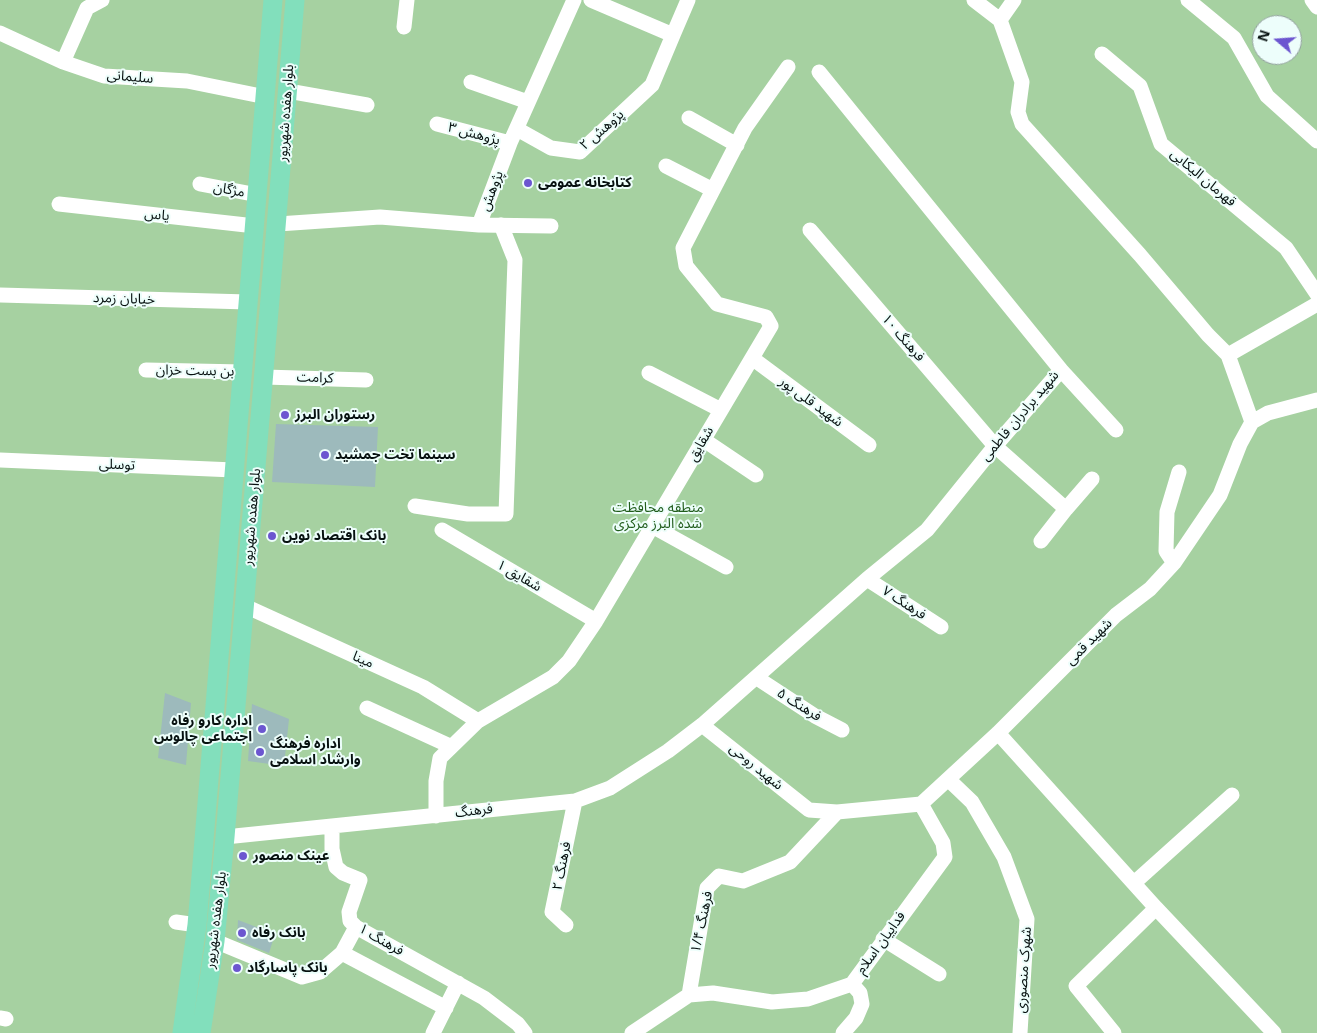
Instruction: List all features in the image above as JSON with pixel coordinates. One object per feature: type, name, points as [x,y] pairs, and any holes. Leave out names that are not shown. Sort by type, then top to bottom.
[{"type":"main road","name":"بلوار هفده شهریور","points":[[182,1033],[197,925],[273,0]]},
{"type":"main road","name":"بلوار هفده شهریور","points":[[200,1033],[215,934],[225,837],[278,224],[288,91],[291,0]]},
{"type":"main road","points":[[197,925],[215,934]]},
{"type":"street","points":[[63,62],[87,8],[100,4],[102,0]]},
{"type":"street","points":[[404,27],[407,0]]},
{"type":"street","name":"پژوهش","points":[[278,224],[380,217],[479,225],[510,143],[574,0]]},
{"type":"street","points":[[591,0],[673,35],[688,0]]},
{"type":"street","points":[[974,0],[1000,20],[1022,82],[1018,112],[1022,124],[1140,255],[1208,335],[1228,355],[1252,422],[1268,413],[1317,400]]},
{"type":"street","points":[[1000,20],[1014,0]]},
{"type":"street","points":[[1188,0],[1234,38],[1266,96],[1317,140]]},
{"type":"street","points":[[1312,0],[1317,6]]},
{"type":"street","name":"سلیمانی","points":[[0,33],[63,62],[104,76],[187,81],[266,97]]},
{"type":"street","name":"پژوهش ۲","points":[[517,129],[551,148],[580,152],[652,84],[673,35]]},
{"type":"street","name":"قهرمان الیکایی","points":[[1102,54],[1140,86],[1161,144],[1286,248],[1317,294]]},
{"type":"street","name":"شقایق","points":[[436,816],[436,782],[440,758],[450,746],[478,721],[553,677],[569,661],[596,621],[771,326],[766,317],[717,304],[686,266],[683,248],[745,128],[788,67]]},
{"type":"street","name":"شهید برادران فاطمی","points":[[702,725],[867,579],[927,530],[995,446],[1061,370],[819,72]]},
{"type":"street","points":[[471,82],[528,102]]},
{"type":"street","points":[[288,91],[367,104]]},
{"type":"street","points":[[689,118],[736,144]]},
{"type":"street","name":"پژوهش ۳","points":[[437,124],[510,143]]},
{"type":"street","points":[[666,166],[713,190]]},
{"type":"street","name":"مژگان","points":[[200,184],[258,195]]},
{"type":"street","name":"یاس","points":[[59,204],[255,226]]},
{"type":"street","points":[[479,225],[551,226]]},
{"type":"street","points":[[415,506],[468,514],[506,514],[515,260],[501,225]]},
{"type":"street","name":"فرهنگ ۱۰","points":[[810,230],[995,446],[1066,509]]},
{"type":"street","name":"خیابان زمرد","points":[[0,295],[248,302]]},
{"type":"street","points":[[1228,355],[1317,304]]},
{"type":"street","name":"شهید قلی پور","points":[[752,358],[870,445]]},
{"type":"street","name":"بن بست خزان","points":[[146,370],[243,372]]},
{"type":"street","points":[[1061,370],[1116,430]]},
{"type":"street","points":[[650,373],[721,410]]},
{"type":"street","name":"کرامت","points":[[264,377],[366,380]]},
{"type":"street","name":"شهید قمی","points":[[921,804],[998,733],[1116,615],[1150,588],[1174,563],[1220,494],[1240,444],[1252,422]]},
{"type":"street","points":[[704,440],[756,475]]},
{"type":"street","name":"توسلی","points":[[0,460],[234,470]]},
{"type":"street","points":[[1174,563],[1166,551],[1167,512],[1179,472]]},
{"type":"street","points":[[1041,541],[1092,479]]},
{"type":"street","points":[[652,526],[726,567]]},
{"type":"street","name":"شقایق ۱","points":[[442,530],[596,621]]},
{"type":"street","name":"فرهنگ ۷","points":[[867,579],[941,627]]},
{"type":"street","name":"مینا","points":[[245,606],[424,687],[478,721]]},
{"type":"street","name":"فرهنگ ۵","points":[[757,678],[815,716],[842,730]]},
{"type":"street","points":[[367,708],[450,746]]},
{"type":"street","name":"فرهنگ","points":[[225,837],[575,801],[610,788],[668,751],[702,725]]},
{"type":"street","name":"شهید روحی","points":[[702,725],[809,810],[837,812]]},
{"type":"street","points":[[998,733],[1269,1031]]},
{"type":"street","name":"شهرک منصوری","points":[[949,780],[972,802],[999,849],[1027,919],[1020,1033]]},
{"type":"street","points":[[1134,883],[1232,795]]},
{"type":"street","name":"فرهنگ ۲","points":[[566,925],[552,912],[575,801]]},
{"type":"street","points":[[837,812],[921,804]]},
{"type":"street","name":"فداییان اسلام","points":[[632,1033],[689,996],[713,993],[772,1002],[808,999],[852,984],[883,939],[945,857],[943,843],[921,804]]},
{"type":"street","name":"فرهنگ ۱/۴","points":[[689,996],[707,888],[719,876],[744,881],[790,862],[837,812]]},
{"type":"street","name":"فرهنگ ۱","points":[[332,827],[332,849],[336,867],[360,880],[349,912],[350,921],[484,998],[518,1024],[525,1033]]},
{"type":"street","points":[[1114,1033],[1076,986],[1156,908]]},
{"type":"street","points":[[176,922],[197,925]]},
{"type":"street","points":[[215,934],[302,977],[320,972],[342,954],[356,926]]},
{"type":"street","points":[[883,939],[939,974]]},
{"type":"street","points":[[342,954],[446,1008]]},
{"type":"street","points":[[433,1033],[458,983]]},
{"type":"street","points":[[844,1033],[856,1018],[862,1004],[860,994],[852,984]]},
{"type":"green space","name":"منطقه محافظت شده البرز مرکزی","points":[[0,0],[1317,0],[1317,1033],[0,1033]]},
{"type":"building","name":"سینما تخت جمشید","points":[[276,424],[378,427],[375,487],[272,482]]},
{"type":"building","points":[[165,693],[191,703],[186,765],[158,758]]},
{"type":"building","points":[[252,704],[289,719],[284,766],[248,761]]},
{"type":"building","points":[[238,920],[275,934],[269,953],[237,940]]},
{"type":"place","name":"کتابخانه عمومی","points":[[528,183]]},
{"type":"place","name":"رستوران البرز","points":[[285,415]]},
{"type":"place","name":"سینما تخت جمشید","points":[[325,455]]},
{"type":"place","name":"بانک اقتصاد نوین","points":[[272,536]]},
{"type":"place","name":"اداره کارو رفاه اجتماعی چالوس","points":[[262,729]]},
{"type":"place","name":"اداره فرهنگ وارشاد اسلامی","points":[[260,752]]},
{"type":"place","name":"عینک منصور","points":[[243,856]]},
{"type":"place","name":"بانک رفاه","points":[[242,933]]},
{"type":"place","name":"بانک پاسارگاد","points":[[237,968]]}]
